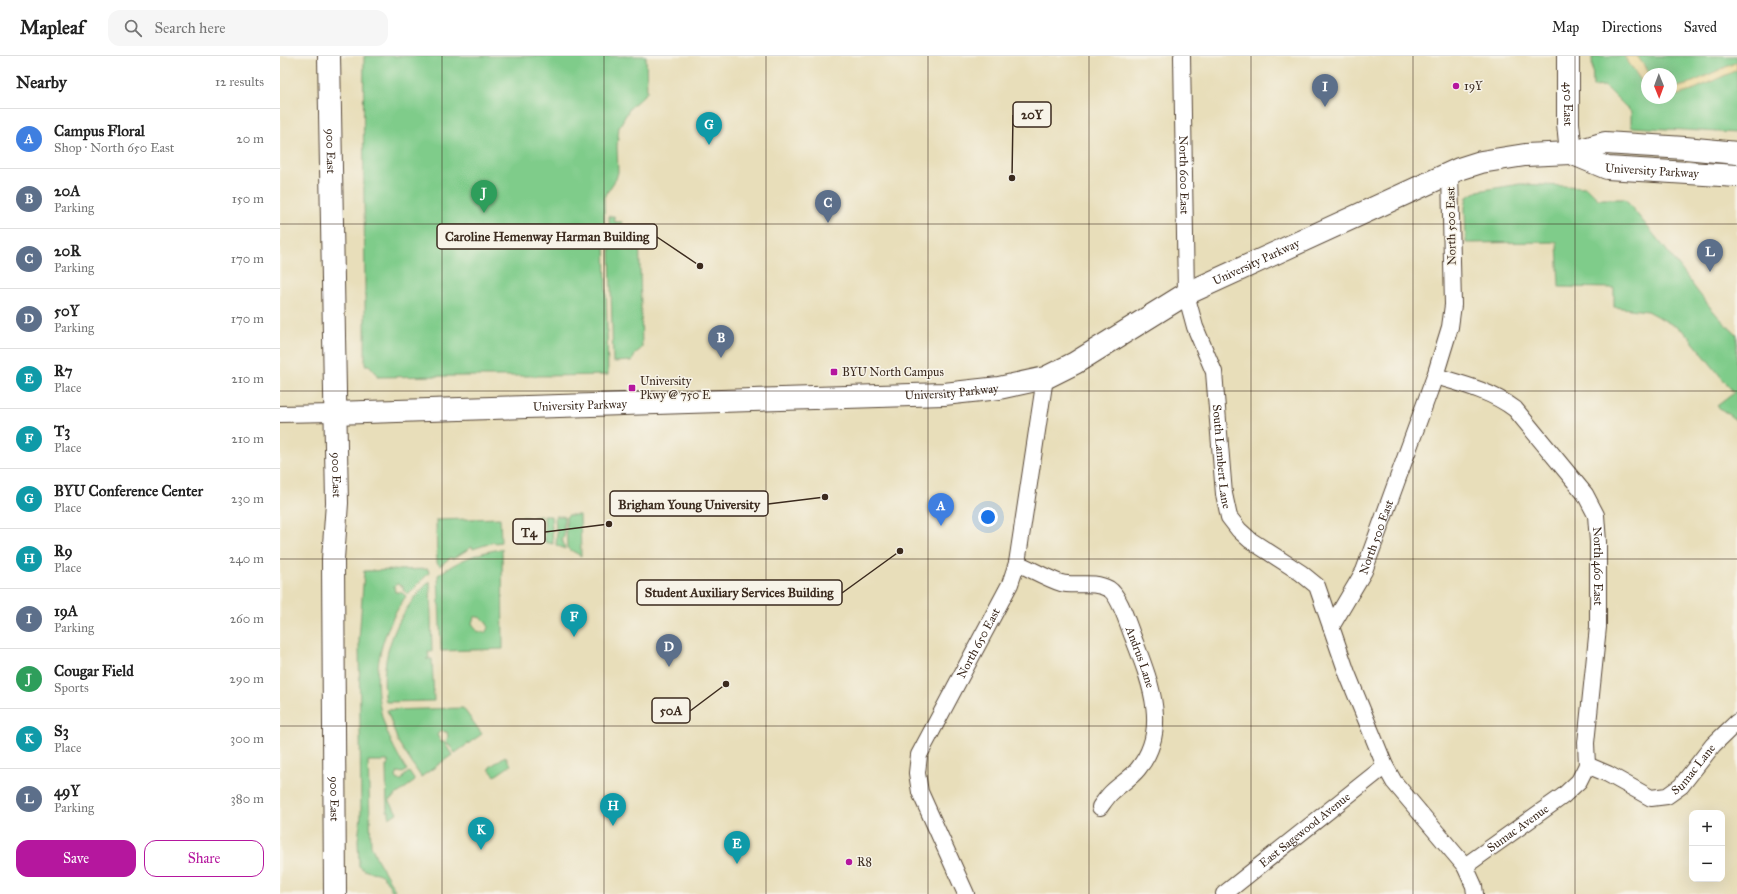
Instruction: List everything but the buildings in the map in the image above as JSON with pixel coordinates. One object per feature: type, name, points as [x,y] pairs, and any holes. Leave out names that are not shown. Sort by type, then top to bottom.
[{"type":"main road","name":"900 East","points":[[329,56],[334,413],[337,503],[332,559],[335,894]]},
{"type":"main road","name":"450 East","points":[[1568,56],[1568,123],[1571,153]]},
{"type":"main road","name":"University Parkway","points":[[334,413],[944,394],[986,390],[1045,378],[1075,363],[1186,294],[1450,172],[1481,162],[1525,155],[1571,153],[1605,143],[1737,153]]},
{"type":"main road","name":"University Parkway","points":[[1571,153],[1607,168],[1737,176]]},
{"type":"street","name":"North 600 East","points":[[1182,56],[1186,294]]},
{"type":"street","name":"North 500 East","points":[[1331,627],[1364,571],[1435,376],[1450,327],[1452,305],[1450,172]]},
{"type":"street","name":"South Lambert Lane","points":[[1186,294],[1195,326],[1214,372],[1224,494],[1229,517],[1239,530],[1250,540],[1301,573],[1317,586],[1331,627]]},
{"type":"street","name":"North 460 East","points":[[1435,376],[1466,385],[1502,400],[1514,409],[1585,494],[1596,515],[1598,542],[1598,627],[1586,743],[1587,765]]},
{"type":"street","name":"North 650 East","points":[[966,894],[920,792],[917,773],[919,755],[1010,584],[1017,563],[1045,378]]},
{"type":"street","name":"University Parkway","points":[[280,414],[334,413]]},
{"type":"street","name":"Andrus Lane","points":[[1017,563],[1062,583],[1099,585],[1110,590],[1121,606],[1145,670],[1156,708],[1156,720],[1150,747],[1138,768],[1126,782],[1110,793],[1100,807]]},
{"type":"street","points":[[1331,627],[1347,673],[1385,766],[1394,782],[1465,866],[1474,886],[1475,894]]},
{"type":"street","name":"Sumac Lane","points":[[1587,765],[1608,774],[1651,798],[1667,796],[1677,790],[1713,745],[1737,722]]},
{"type":"street","name":"Sumac Avenue","points":[[1465,866],[1563,796],[1579,781],[1587,765]]},
{"type":"street","name":"East Sagewood Avenue","points":[[1224,894],[1385,766]]},
{"type":"green space","points":[[364,56],[646,56],[647,92],[630,108],[619,127],[617,146],[618,172],[616,179],[604,197],[608,375],[377,377],[377,374],[369,365],[365,365],[363,133]]},
{"type":"green space","points":[[1592,56],[1737,56],[1737,133],[1631,127],[1631,112],[1605,86],[1593,87]]},
{"type":"green space","points":[[1520,184],[1586,187],[1598,199],[1625,199],[1710,307],[1737,335],[1737,421],[1717,406],[1734,393],[1684,331],[1647,311],[1614,307],[1614,288],[1559,287],[1557,242],[1466,243],[1465,207],[1467,197],[1478,191]]},
{"type":"green space","points":[[609,216],[614,216],[615,222],[622,222],[622,227],[639,227],[642,348],[636,353],[632,361],[613,362]]},
{"type":"green space","points":[[568,515],[580,515],[581,556],[567,548],[566,517]]},
{"type":"green space","points":[[541,516],[542,528],[540,528],[542,543],[534,542],[533,533],[535,532],[533,517]]},
{"type":"green space","points":[[544,516],[551,516],[553,544],[545,542]]},
{"type":"green space","points":[[555,516],[564,516],[564,537],[562,538],[565,549],[556,545],[557,531]]},
{"type":"green space","points":[[516,517],[528,517],[530,520],[531,540],[516,541]]},
{"type":"green space","points":[[500,518],[501,542],[494,542],[473,549],[472,547],[452,559],[451,557],[440,566],[437,563],[436,520]]},
{"type":"green space","points":[[502,549],[503,649],[441,651],[438,575],[453,565],[468,558],[485,552]],"holes":[[[474,617],[479,617],[487,623],[488,628],[485,633],[477,631],[472,623]]]},
{"type":"green space","points":[[428,569],[429,573],[408,594],[403,590],[403,586],[397,584],[394,586],[395,592],[401,592],[406,596],[393,618],[384,640],[379,661],[377,683],[379,705],[385,726],[394,748],[407,770],[403,773],[398,772],[396,777],[398,780],[402,780],[409,772],[415,781],[389,800],[397,813],[389,818],[389,811],[387,811],[386,766],[388,766],[388,761],[368,761],[371,845],[377,859],[395,890],[392,891],[384,877],[380,874],[364,870],[359,866],[358,840],[361,815],[359,640],[364,571]]},
{"type":"green space","points":[[430,581],[432,652],[428,652],[429,658],[426,659],[432,659],[434,701],[386,702],[384,685],[385,668],[393,636],[399,621],[408,607],[418,593]]},
{"type":"green space","points":[[463,708],[482,734],[455,753],[446,741],[448,737],[447,732],[440,731],[437,735],[441,742],[444,742],[452,755],[421,777],[398,742],[387,710]]},
{"type":"green space","points":[[505,756],[511,765],[495,776],[489,769],[490,767]]},
{"type":"sand","points":[[1624,56],[1637,56],[1646,68],[1641,68],[1641,80]]},
{"type":"sand","points":[[1737,62],[1737,70],[1688,92],[1677,95],[1677,87],[1686,85]]},
{"type":"place","name":"19Y","points":[[1456,86]]},
{"type":"place","name":"19A","points":[[1325,107]]},
{"type":"place","name":"BYU Conference Center","points":[[709,145]]},
{"type":"place","name":"20Y","points":[[1012,178]]},
{"type":"place","name":"Cougar Field","points":[[484,213]]},
{"type":"place","name":"20R","points":[[828,223]]},
{"type":"place","name":"Caroline Hemenway Harman Building","points":[[700,266]]},
{"type":"place","name":"49Y","points":[[1710,272]]},
{"type":"place","name":"20A","points":[[721,358]]},
{"type":"place","name":"BYU North Campus","points":[[834,372]]},
{"type":"place","name":"University Pkwy @ 750 E","points":[[632,388]]},
{"type":"place","name":"Brigham Young University","points":[[825,497]]},
{"type":"place","name":"T4","points":[[609,524]]},
{"type":"place","name":"Campus Floral","points":[[941,526]]},
{"type":"place","name":"Student Auxiliary Services Building","points":[[900,551]]},
{"type":"place","name":"T3","points":[[574,637]]},
{"type":"place","name":"50Y","points":[[669,667]]},
{"type":"place","name":"50A","points":[[726,684]]},
{"type":"place","name":"R9","points":[[613,826]]},
{"type":"place","name":"S3","points":[[481,850]]},
{"type":"place","name":"R8","points":[[849,862]]},
{"type":"place","name":"R7","points":[[737,864]]}]
